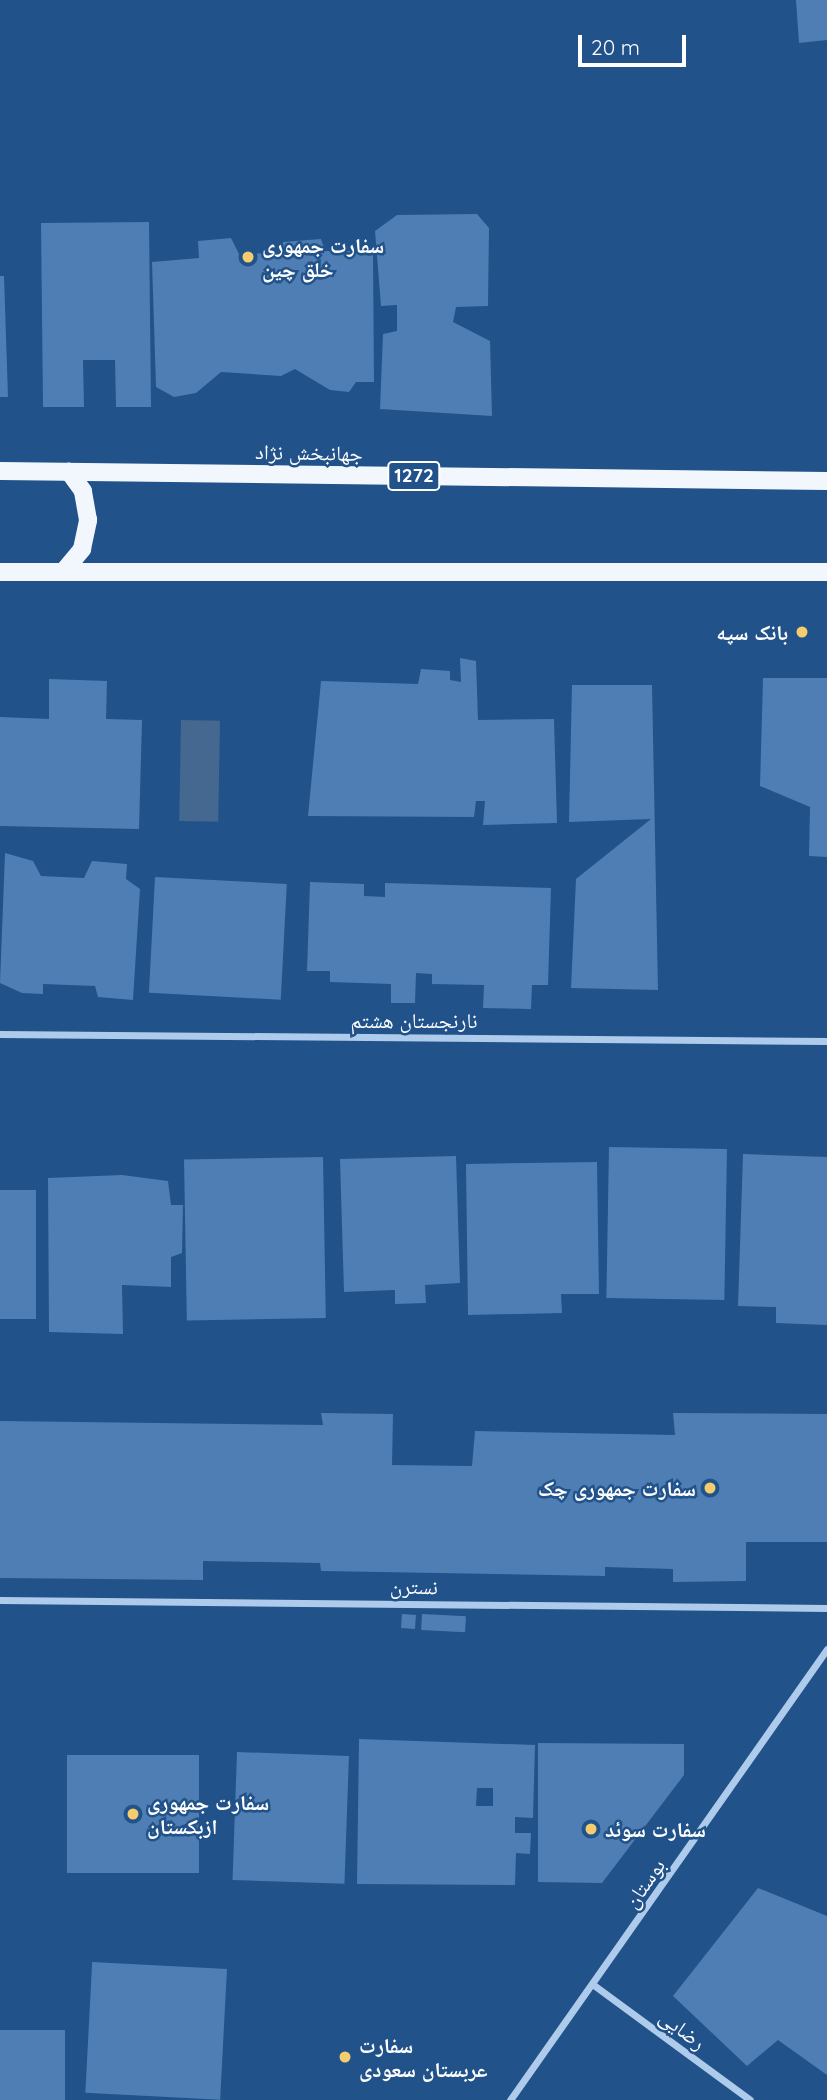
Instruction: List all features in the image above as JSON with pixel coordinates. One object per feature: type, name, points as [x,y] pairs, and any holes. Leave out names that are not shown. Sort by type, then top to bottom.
[{"type":"main road","name":"جهانبخش نژاد","points":[[0,471],[827,481]]},
{"type":"main road","points":[[63,572],[82,549],[88,520],[83,491],[69,472]]},
{"type":"main road","points":[[0,572],[827,572]]},
{"type":"street","name":"نارنجستان هشتم","points":[[0,1034],[827,1041]]},
{"type":"street","name":"نسترن","points":[[0,1600],[827,1608]]},
{"type":"street","name":"بوستان","points":[[510,2100],[595,1986],[827,1649]]},
{"type":"street","name":"رضایی","points":[[595,1986],[750,2100]]},
{"type":"water","points":[[181,720],[220,721],[218,822],[179,821]]},
{"type":"building","points":[[796,0],[827,0],[827,40],[799,43]]},
{"type":"building","points":[[477,214],[489,228],[488,306],[456,307],[453,322],[490,341],[492,416],[380,409],[383,334],[397,331],[397,305],[381,306],[375,231],[397,215]]},
{"type":"building","points":[[149,222],[151,407],[116,407],[115,360],[83,360],[84,407],[43,407],[41,223]]},
{"type":"building","points":[[231,238],[239,254],[278,253],[283,242],[321,239],[325,251],[373,251],[374,382],[356,382],[349,392],[330,390],[295,369],[281,376],[221,372],[196,393],[174,397],[156,387],[152,262],[199,258],[198,241]]},
{"type":"building","points":[[0,276],[4,276],[8,397],[0,397]]},
{"type":"building","points":[[460,658],[476,661],[478,720],[554,719],[557,823],[483,825],[485,801],[476,801],[474,817],[308,816],[321,681],[418,684],[421,669],[450,671],[450,680],[461,682]]},
{"type":"building","points":[[763,678],[827,678],[827,857],[809,856],[810,807],[760,786]]},
{"type":"building","points":[[49,679],[107,681],[106,719],[142,720],[139,829],[0,826],[0,717],[49,719]]},
{"type":"building","points":[[572,685],[652,685],[658,990],[571,988],[576,879],[651,819],[569,822]]},
{"type":"building","points":[[5,853],[33,861],[41,876],[84,878],[92,861],[127,864],[126,879],[140,889],[133,1000],[98,997],[95,986],[43,984],[43,994],[22,993],[0,983]]},
{"type":"building","points":[[155,877],[287,884],[281,1000],[149,993]]},
{"type":"building","points":[[310,882],[364,884],[364,896],[385,897],[385,883],[551,888],[548,985],[532,985],[531,1009],[483,1008],[484,985],[432,984],[432,974],[416,973],[415,1003],[391,1003],[391,984],[330,982],[330,971],[307,971]]},
{"type":"building","points":[[609,1147],[727,1149],[724,1300],[606,1298]]},
{"type":"building","points":[[743,1154],[827,1157],[827,1325],[776,1323],[776,1307],[738,1306]]},
{"type":"building","points":[[456,1156],[460,1283],[425,1285],[426,1303],[395,1304],[395,1290],[344,1292],[340,1159]]},
{"type":"building","points":[[323,1157],[326,1318],[187,1320],[184,1159]]},
{"type":"building","points":[[597,1162],[599,1294],[561,1294],[562,1313],[468,1315],[466,1164]]},
{"type":"building","points":[[122,1175],[168,1181],[171,1205],[183,1205],[182,1253],[171,1257],[171,1287],[122,1285],[123,1334],[49,1332],[48,1178]]},
{"type":"building","points":[[0,1190],[36,1190],[36,1319],[0,1319]]},
{"type":"building","points":[[321,1413],[393,1414],[392,1465],[472,1466],[475,1431],[675,1435],[673,1413],[827,1414],[827,1542],[746,1542],[746,1581],[673,1582],[673,1569],[605,1567],[605,1576],[321,1571],[320,1563],[203,1561],[203,1580],[0,1578],[0,1421],[323,1425]]},
{"type":"building","points":[[402,1614],[416,1615],[415,1629],[401,1628]]},
{"type":"building","points":[[422,1614],[466,1616],[465,1632],[421,1630]]},
{"type":"building","points":[[359,1739],[535,1745],[533,1818],[515,1817],[515,1833],[531,1833],[530,1854],[516,1853],[515,1885],[357,1884]],"holes":[[[477,1788],[493,1788],[493,1806],[476,1806]]]},
{"type":"building","name":"سفارت سوئد","points":[[538,1743],[684,1744],[684,1775],[602,1883],[538,1882]]},
{"type":"building","points":[[237,1752],[349,1756],[344,1884],[233,1880]]},
{"type":"building","name":"سفارت جمهوری ازبکستان","points":[[67,1755],[199,1755],[199,1873],[67,1873]]},
{"type":"building","points":[[758,1888],[827,1916],[827,2075],[778,2040],[747,2066],[673,1996]]},
{"type":"building","points":[[92,1962],[227,1969],[220,2100],[85,2093]]},
{"type":"building","points":[[0,2030],[65,2030],[65,2100],[0,2100]]},
{"type":"place","name":"سفارت جمهوری خلق چین","points":[[248,257]]},
{"type":"place","name":"بانک سپه","points":[[802,632]]},
{"type":"place","name":"سفارت جمهوری چک","points":[[710,1488]]},
{"type":"place","name":"سفارت جمهوری ازبکستان","points":[[133,1814]]},
{"type":"place","name":"سفارت سوئد","points":[[591,1829]]},
{"type":"place","name":"سفارت عربستان سعودی","points":[[345,2057]]}]
